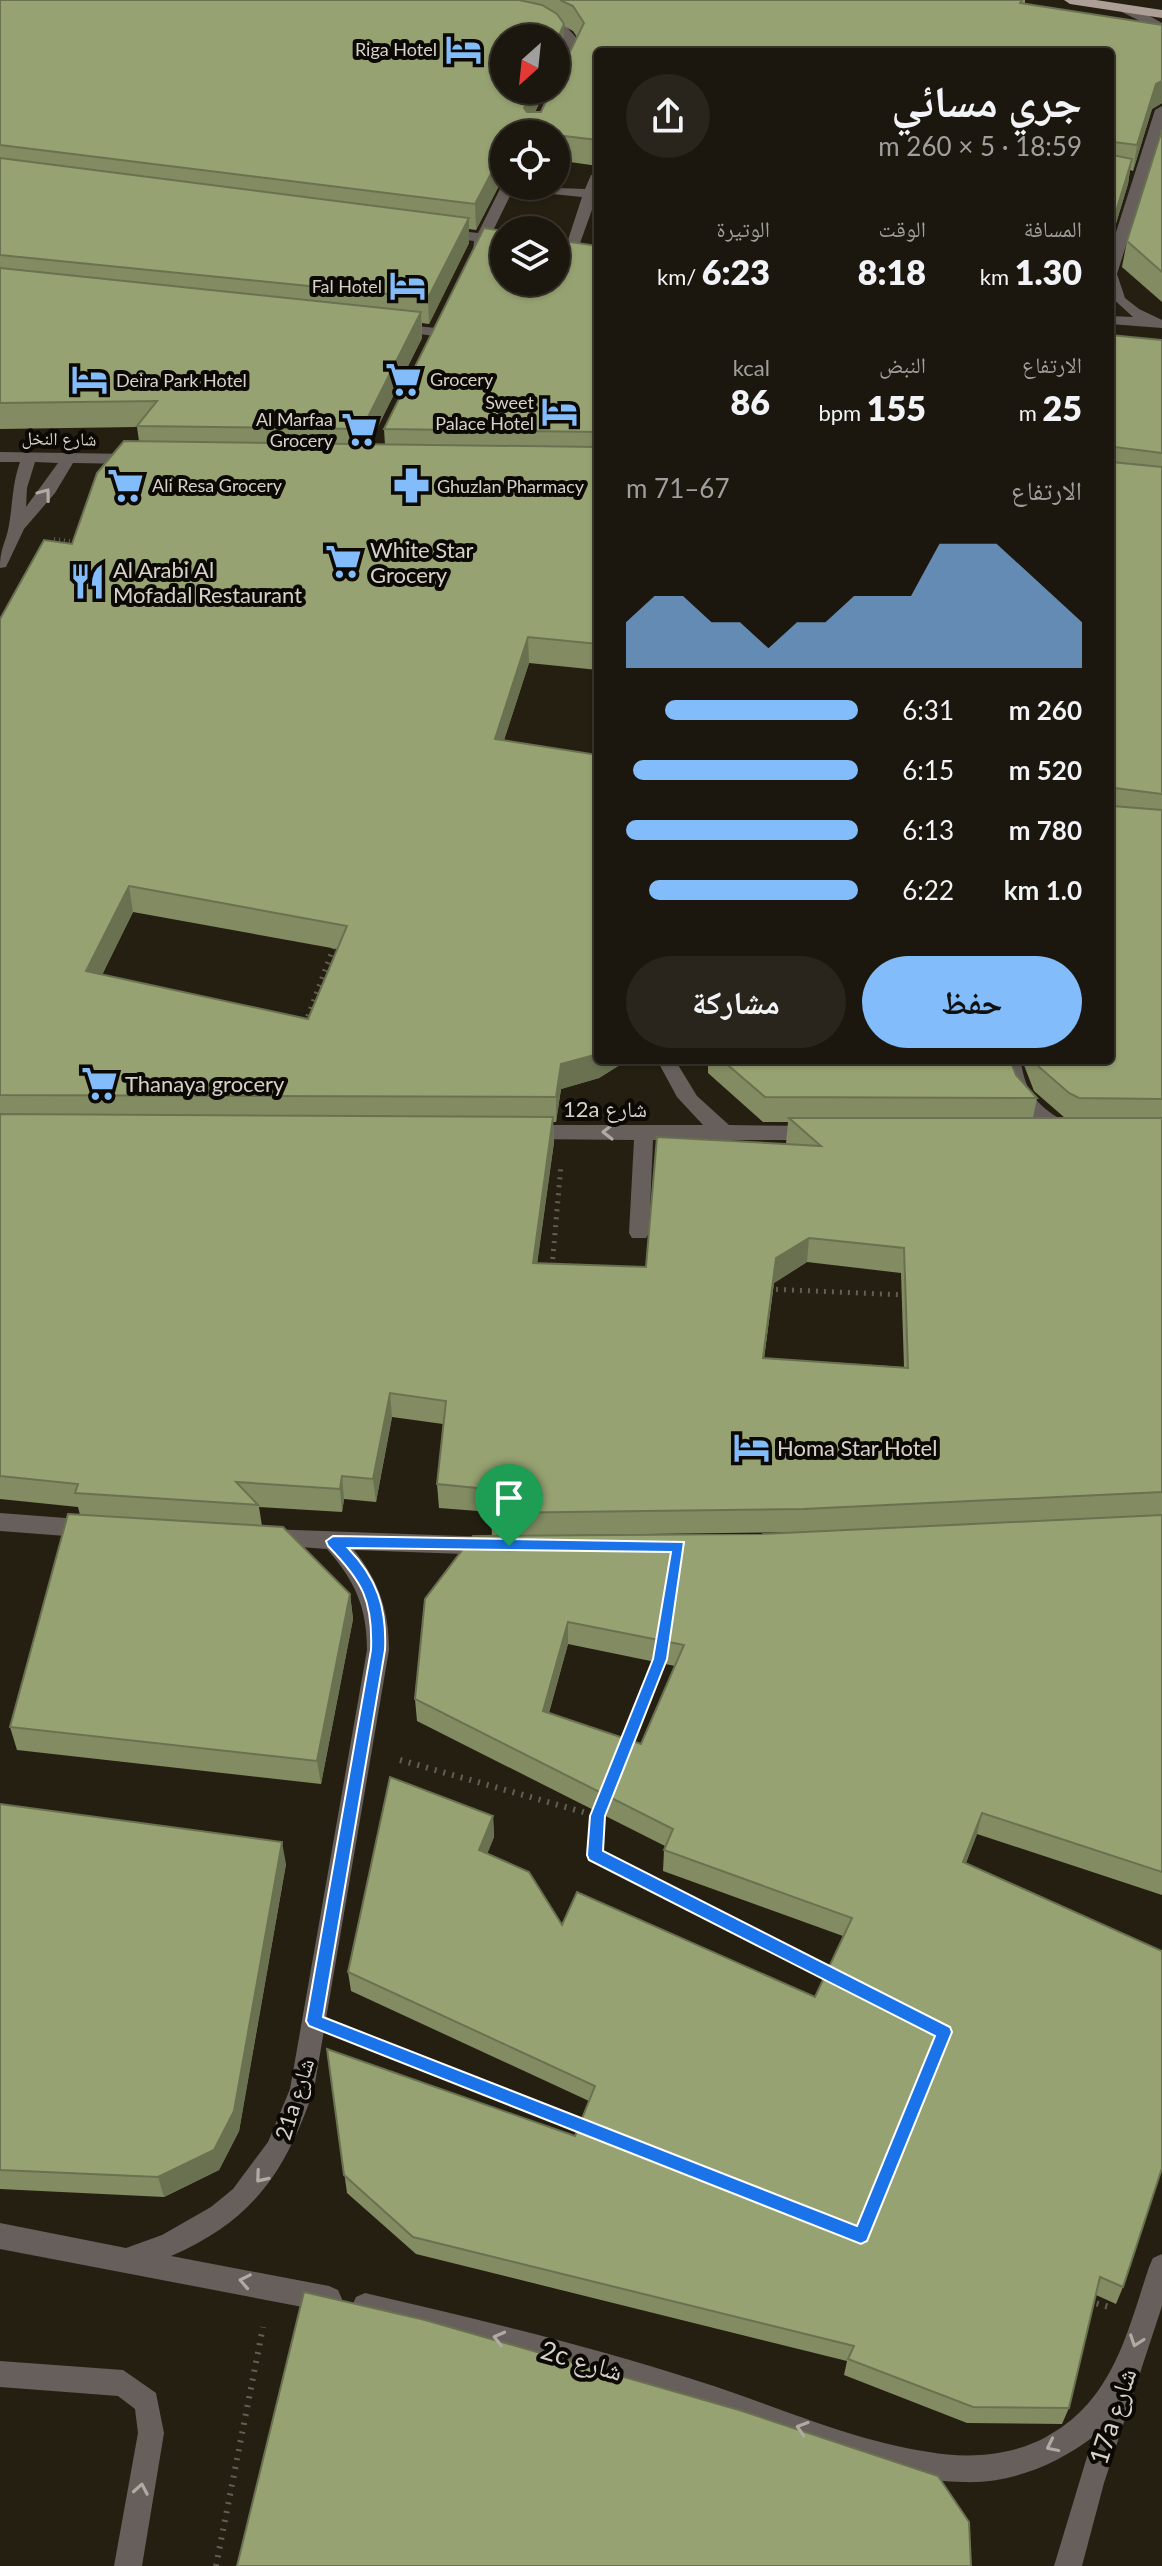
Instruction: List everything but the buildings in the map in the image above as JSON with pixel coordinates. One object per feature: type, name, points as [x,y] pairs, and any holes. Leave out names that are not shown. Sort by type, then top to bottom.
[{"type":"main road","points":[[1070,0],[1162,14]]},
{"type":"street","points":[[1127,9],[1162,28]]},
{"type":"street","points":[[533,19],[545,24]]},
{"type":"street","points":[[570,40],[573,56],[570,62]]},
{"type":"street","points":[[546,109],[549,104]]},
{"type":"street","points":[[1114,257],[1133,178],[1162,110]]},
{"type":"street","points":[[574,243],[594,183]]},
{"type":"street","points":[[570,192],[590,194]]},
{"type":"street","points":[[469,265],[503,200]]},
{"type":"street","points":[[420,230],[482,238]]},
{"type":"street","points":[[1114,289],[1116,297],[1127,308],[1161,324]]},
{"type":"street","points":[[1114,320],[1161,324]]},
{"type":"street","points":[[374,325],[436,332]]},
{"type":"street","name":"شارع النخل","points":[[0,457],[147,460]]},
{"type":"street","points":[[16,530],[19,488],[29,458]]},
{"type":"street","points":[[0,563],[16,530],[49,490],[68,458]]},
{"type":"street","points":[[668,1064],[676,1085],[697,1112],[726,1134]]},
{"type":"street","points":[[1012,1064],[1015,1087],[1026,1106],[1045,1122],[1077,1133],[1032,1132]]},
{"type":"street","name":"12a شارع","points":[[501,1132],[834,1133]]},
{"type":"street","points":[[639,1233],[644,1132]]},
{"type":"street","points":[[0,1522],[120,1530]]},
{"type":"street","points":[[242,1537],[509,1546]]},
{"type":"street","name":"21a شارع","points":[[130,2258],[172,2245],[210,2226],[243,2199],[271,2165],[295,2115],[378,1650],[379,1620],[371,1590],[356,1565],[333,1541]]},
{"type":"street","name":"2c شارع","points":[[0,2236],[271,2286],[555,2351],[871,2450],[962,2469],[1013,2463],[1060,2444],[1099,2414],[1126,2373]]},
{"type":"street","name":"17a شارع","points":[[1068,2566],[1126,2373],[1162,2267]]},
{"type":"street","points":[[0,2374],[123,2383],[147,2402],[151,2433],[128,2566]]},
{"type":"path","points":[[16,530],[77,542]]},
{"type":"path","points":[[304,1026],[337,937]]},
{"type":"path","points":[[551,1280],[564,1132]]},
{"type":"path","points":[[757,1289],[915,1296]]},
{"type":"path","points":[[620,1759],[663,1645]]},
{"type":"path","points":[[660,1659],[676,1661]]},
{"type":"path","points":[[361,1748],[597,1816]]},
{"type":"path","points":[[603,1802],[597,1816],[595,1855],[846,1982]]},
{"type":"path","points":[[314,2021],[595,2131]]},
{"type":"path","points":[[216,2566],[271,2286]]},
{"type":"path","points":[[1085,2300],[1144,2318]]},
{"type":"place","name":"Riga Hotel","points":[[463,49]]},
{"type":"place","name":"Fal Hotel","points":[[408,286]]},
{"type":"place","name":"Grocery","points":[[404,379]]},
{"type":"place","name":"Deira Park Hotel","points":[[90,380]]},
{"type":"place","name":"Sweet Palace Hotel","points":[[560,412]]},
{"type":"place","name":"Al Marfaa Grocery","points":[[359,429]]},
{"type":"place","name":"Ali Resa Grocery","points":[[126,485]]},
{"type":"place","name":"Ghuzlan Pharmacy","points":[[411,486]]},
{"type":"place","name":"White Star Grocery","points":[[344,562]]},
{"type":"place","name":"Al Arabi Al Mofadal Restaurant","points":[[87,582]]},
{"type":"place","name":"Thanaya grocery","points":[[99,1083]]},
{"type":"place","name":"Homa Star Hotel","points":[[751,1447]]},
{"type":"route","points":[[333,1541],[509,1546],[679,1546],[660,1659],[597,1816],[595,1855],[944,2032],[861,2236],[314,2021],[378,1650],[379,1620],[371,1590],[356,1565],[333,1541]]}]
